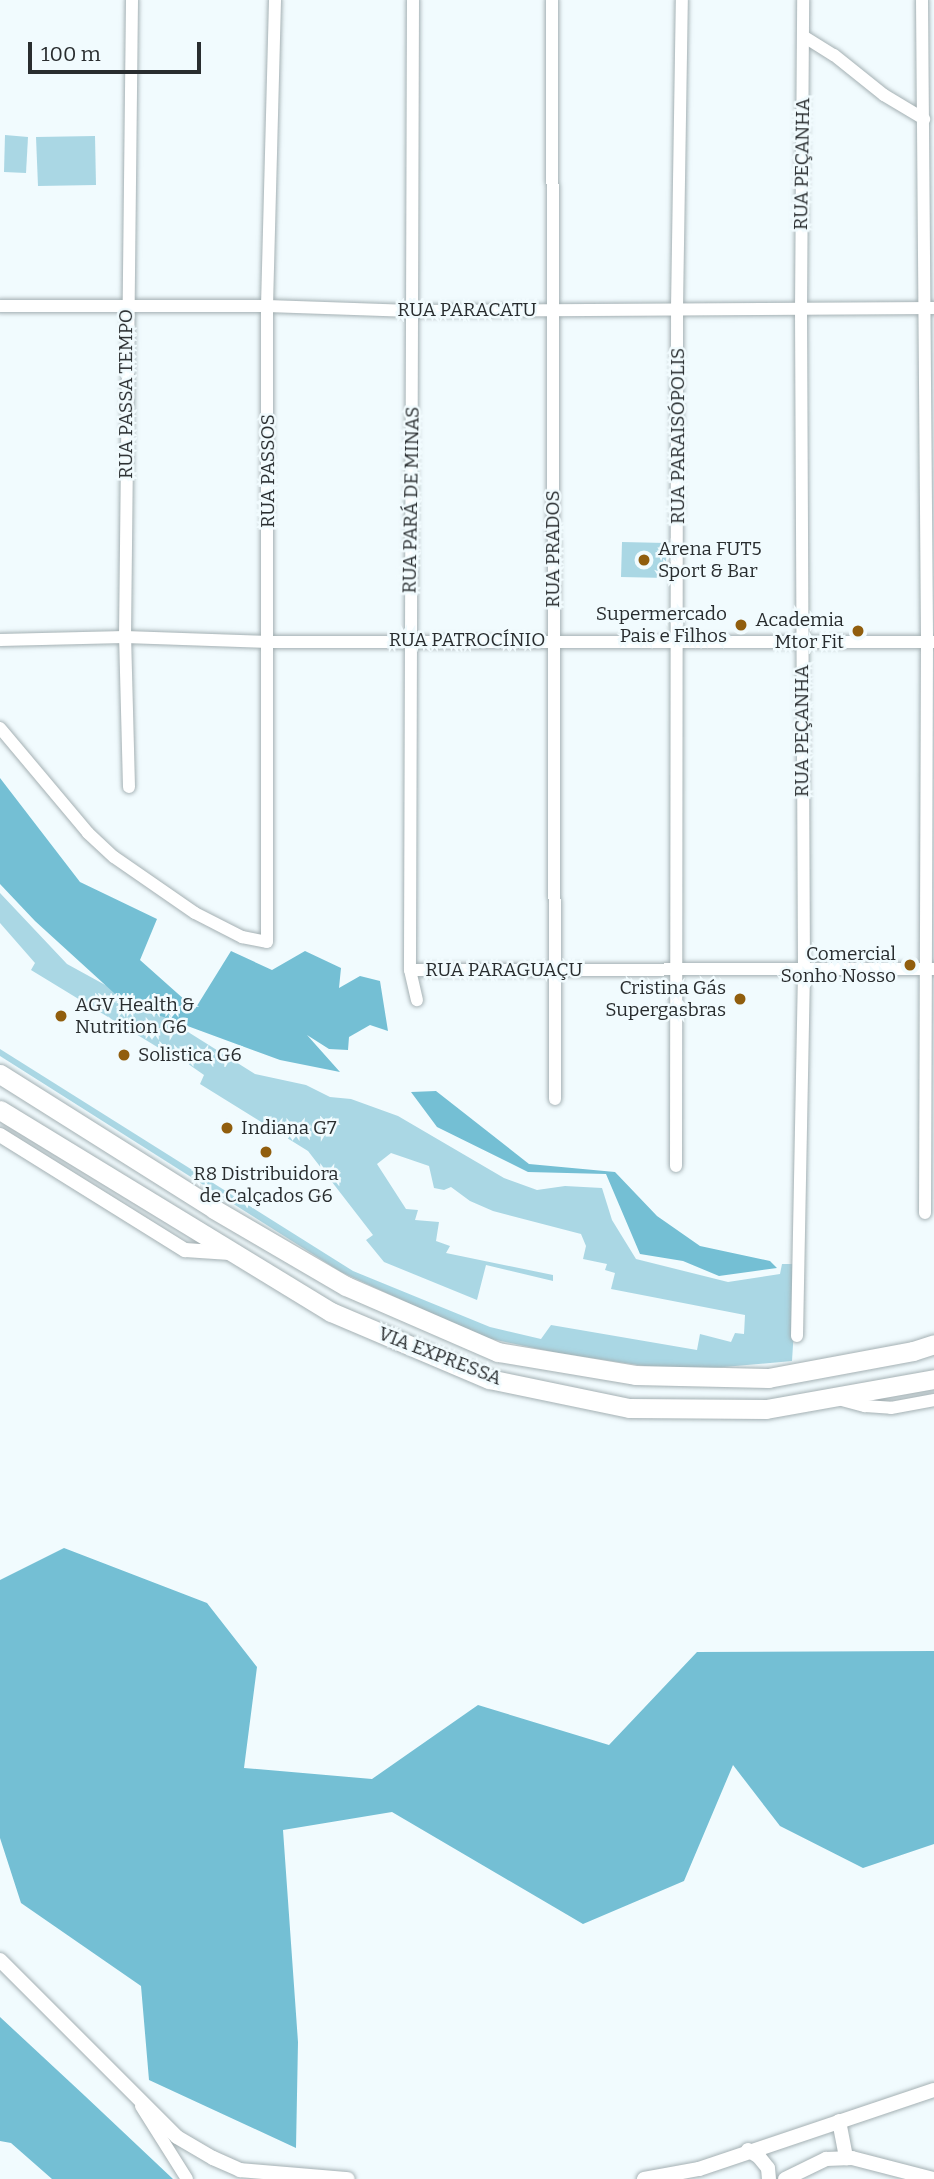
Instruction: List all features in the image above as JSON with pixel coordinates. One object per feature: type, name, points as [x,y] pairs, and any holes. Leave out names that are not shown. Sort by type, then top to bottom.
[{"type":"highway","points":[[0,1074],[214,1209],[346,1286],[498,1352],[635,1375],[768,1378],[913,1351],[934,1343]]},
{"type":"highway","name":"VIA EXPRESSA","points":[[0,1111],[331,1312],[489,1379],[629,1408],[766,1409],[934,1379]]},
{"type":"street","name":"RUA PASSA TEMPO","points":[[129,788],[125,637],[132,0]]},
{"type":"street","name":"RUA PASSOS","points":[[0,728],[88,833],[114,857],[195,913],[242,937],[267,942],[267,306],[275,0]]},
{"type":"street","name":"RUA PARÁ DE MINAS","points":[[413,0],[410,970],[417,1000]]},
{"type":"street","name":"RUA PRADOS","points":[[552,0],[555,1099]]},
{"type":"street","name":"RUA PARAISÓPOLIS","points":[[676,1166],[677,308],[682,0]]},
{"type":"street","name":"RUA PEÇANHA","points":[[797,1336],[804,971],[801,640],[803,0]]},
{"type":"street","points":[[922,0],[930,308],[931,643],[930,968],[925,1213]]},
{"type":"street","points":[[803,36],[924,119]]},
{"type":"street","name":"RUA PARACATU","points":[[0,306],[267,306],[412,311],[677,308],[801,312],[930,308]]},
{"type":"street","name":"RUA PATROCÍNIO","points":[[0,640],[125,637],[269,642],[801,640],[931,643]]},
{"type":"street","name":"RUA PARAGUAÇU","points":[[410,970],[804,971],[930,968]]},
{"type":"street","points":[[0,1135],[185,1250],[230,1253]]},
{"type":"street","points":[[835,1398],[866,1406],[891,1408],[934,1400]]},
{"type":"street","points":[[0,1960],[177,2137],[240,2170],[348,2179]]},
{"type":"street","points":[[644,2179],[695,2174],[748,2150],[934,2090]]},
{"type":"street","points":[[138,2100],[187,2179]]},
{"type":"street","points":[[839,2121],[846,2158]]},
{"type":"street","points":[[748,2150],[759,2157],[768,2168],[769,2179]]},
{"type":"street","points":[[785,2179],[826,2159],[846,2158],[933,2179]]},
{"type":"shaded area","points":[[5,135],[28,137],[26,173],[4,172]]},
{"type":"shaded area","points":[[95,136],[96,185],[38,186],[36,137]]},
{"type":"shaded area","name":"Arena FUT5 Sport & Bar","points":[[622,542],[666,543],[666,578],[621,577]]},
{"type":"shaded area","points":[[0,778],[80,882],[157,919],[140,960],[195,1009],[231,951],[272,970],[305,951],[341,968],[339,988],[360,976],[380,981],[388,1031],[370,1025],[349,1037],[348,1050],[329,1049],[307,1035],[340,1072],[280,1060],[125,1003],[35,921],[0,884]]},
{"type":"shaded area","points":[[0,893],[67,964],[169,1020],[255,1074],[306,1085],[330,1097],[351,1099],[398,1116],[504,1178],[537,1190],[565,1186],[602,1188],[612,1220],[636,1259],[728,1282],[780,1274],[782,1264],[798,1264],[792,1361],[678,1371],[558,1353],[482,1337],[341,1272],[0,1056],[0,1049],[353,1271],[490,1327],[541,1339],[551,1325],[697,1350],[700,1334],[731,1342],[735,1333],[744,1334],[745,1315],[611,1289],[615,1273],[605,1270],[607,1264],[583,1259],[586,1246],[581,1234],[493,1211],[470,1201],[451,1187],[444,1190],[434,1188],[429,1166],[391,1153],[377,1164],[406,1209],[418,1210],[415,1220],[439,1222],[436,1241],[450,1246],[446,1253],[553,1275],[553,1281],[486,1265],[477,1300],[384,1262],[366,1240],[373,1235],[308,1151],[200,1084],[204,1075],[174,1054],[172,1056],[31,970],[35,963],[0,923]]},
{"type":"shaded area","points":[[436,1091],[529,1164],[615,1172],[657,1216],[700,1246],[770,1261],[777,1268],[719,1276],[683,1261],[640,1254],[606,1174],[528,1172],[437,1127],[411,1092]]},
{"type":"shaded area","points":[[64,1548],[207,1603],[257,1667],[244,1768],[372,1779],[478,1705],[609,1745],[697,1652],[934,1651],[934,1844],[863,1868],[780,1826],[733,1765],[684,1881],[583,1924],[392,1812],[283,1830],[298,2042],[296,2148],[149,2080],[141,1986],[21,1903],[0,1838],[0,1580]]},
{"type":"shaded area","points":[[0,2017],[173,2179],[52,2179],[11,2143],[0,2141]]},
{"type":"place","name":"Arena FUT5 Sport & Bar","points":[[644,560]]},
{"type":"place","name":"Supermercado Pais e Filhos","points":[[741,625]]},
{"type":"place","name":"Academia Mtor Fit","points":[[858,631]]},
{"type":"place","name":"Comercial Sonho Nosso","points":[[910,965]]},
{"type":"place","name":"Cristina Gás Supergasbras","points":[[740,999]]},
{"type":"place","name":"AGV Health & Nutrition G6","points":[[61,1016]]},
{"type":"place","name":"Solistica G6","points":[[124,1055]]},
{"type":"place","name":"Indiana G7","points":[[227,1128]]},
{"type":"place","name":"R8 Distribuidora de Calçados G6","points":[[266,1152]]}]
